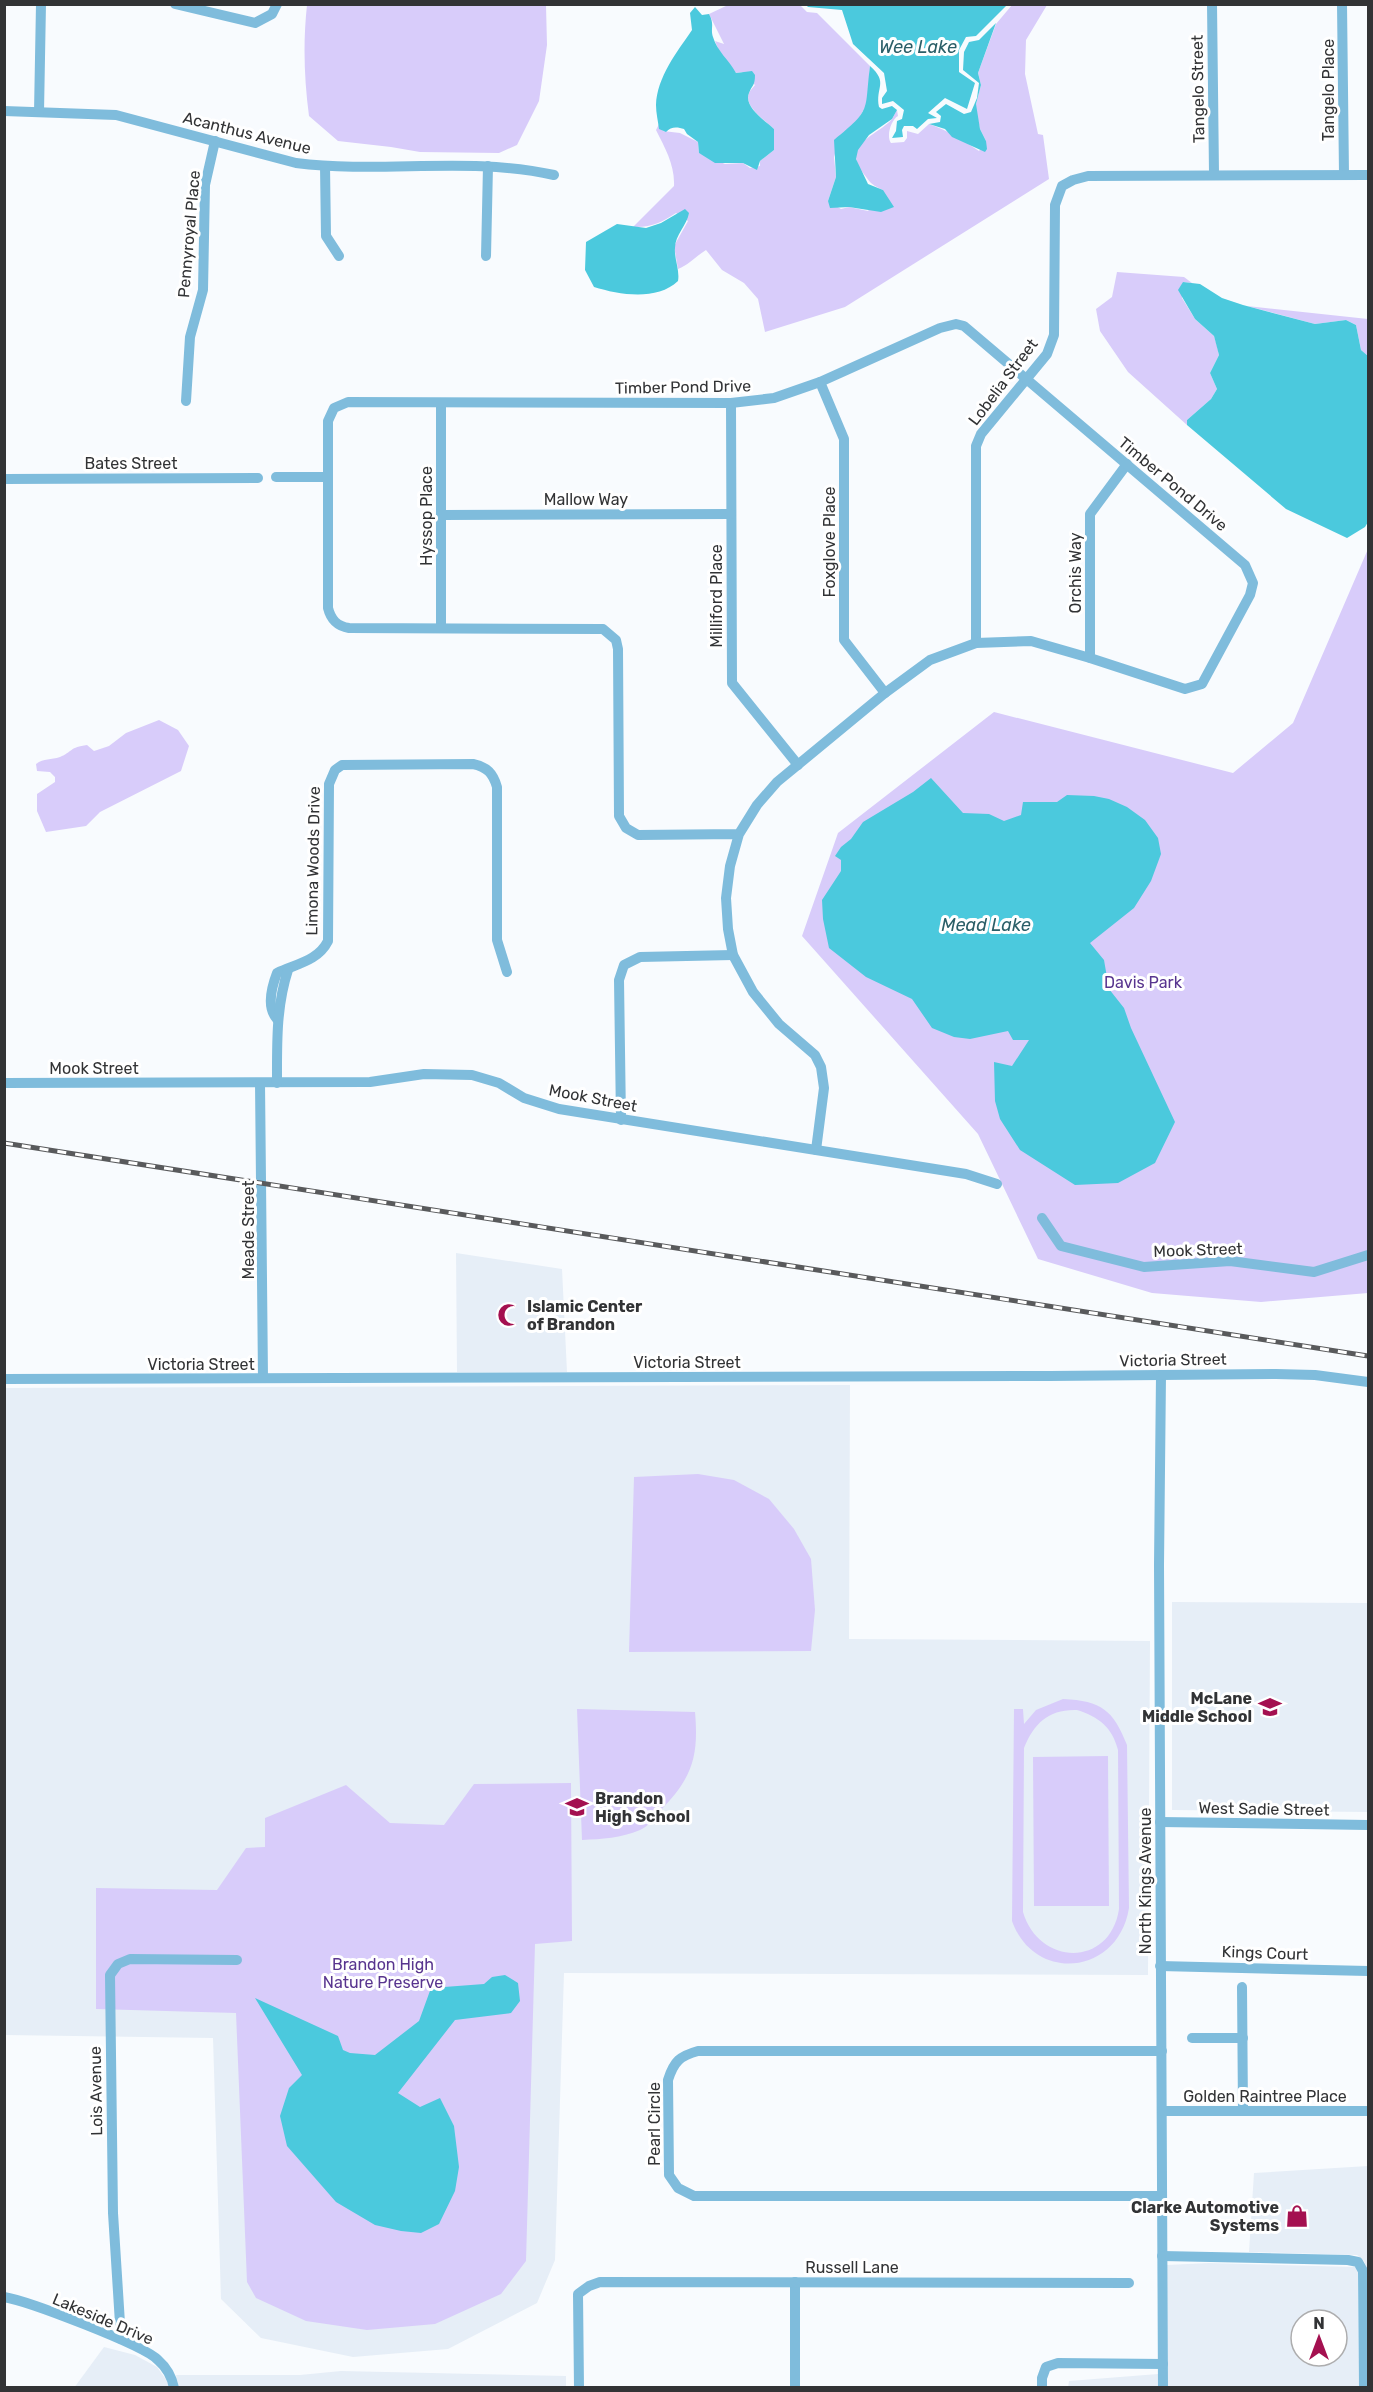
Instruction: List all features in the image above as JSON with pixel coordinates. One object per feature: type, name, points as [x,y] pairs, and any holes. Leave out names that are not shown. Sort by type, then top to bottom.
[{"type":"street","points":[[39,112],[41,4]]},
{"type":"street","points":[[176,4],[255,23],[272,14],[277,4]]},
{"type":"street","name":"Tangelo Street","points":[[1212,4],[1214,174]]},
{"type":"street","name":"Tangelo Place","points":[[1342,4],[1344,175]]},
{"type":"street","name":"Acanthus Avenue","points":[[4,111],[116,115],[296,163],[326,166],[488,166],[522,168],[554,175]]},
{"type":"street","name":"Pennyroyal Place","points":[[186,400],[190,338],[203,290],[205,185],[215,141]]},
{"type":"street","points":[[326,166],[326,236],[339,256]]},
{"type":"street","points":[[486,256],[488,166]]},
{"type":"street","name":"Lobelia Street","points":[[976,644],[976,446],[981,434],[1047,354],[1054,335],[1055,205],[1062,186],[1088,176],[1368,175]]},
{"type":"street","name":"Timber Pond Drive","points":[[739,834],[638,835],[621,822],[619,816],[618,649],[611,633],[595,628],[349,628],[341,627],[330,616],[328,608],[328,421],[330,414],[340,404],[348,402],[731,404],[774,398],[820,382],[940,328],[956,324],[972,330],[1026,380],[1245,565],[1253,583],[1250,595],[1202,684],[1185,689],[1030,641],[976,644],[930,660],[885,693],[777,782],[757,805],[739,834],[730,866],[726,898],[728,929],[733,955],[742,975],[779,1024],[815,1054],[821,1067],[824,1088],[816,1150]]},
{"type":"street","name":"Foxglove Place","points":[[820,382],[844,439],[844,640],[885,693]]},
{"type":"street","name":"Hyssop Place","points":[[441,404],[441,628]]},
{"type":"street","name":"Milliford Place","points":[[731,404],[732,683],[798,765]]},
{"type":"street","name":"Orchis Way","points":[[1090,658],[1090,514],[1127,464]]},
{"type":"street","points":[[276,477],[327,477]]},
{"type":"street","name":"Bates Street","points":[[4,479],[258,478]]},
{"type":"street","name":"Mallow Way","points":[[441,515],[731,514]]},
{"type":"street","name":"Limona Woods Drive","points":[[277,1083],[277,1019],[271,1011],[276,993],[277,972],[288,970],[319,954],[328,941],[329,784],[335,770],[351,764],[473,764],[483,766],[490,771],[496,787],[497,940],[507,972]]},
{"type":"street","points":[[621,1120],[620,980],[624,965],[640,957],[733,955]]},
{"type":"street","name":"Mook Street","points":[[4,1083],[370,1082],[424,1074],[462,1074],[499,1083],[524,1098],[540,1104],[621,1120],[966,1174],[997,1184]]},
{"type":"street","name":"Meade Street","points":[[260,1083],[263,1378]]},
{"type":"street","name":"Mook Street","points":[[1042,1218],[1061,1246],[1144,1267],[1230,1261],[1314,1272],[1368,1255]]},
{"type":"street","name":"Victoria Street","points":[[4,1379],[1294,1374],[1368,1382]]},
{"type":"street","name":"North Kings Avenue","points":[[1161,1375],[1159,1536],[1163,2388]]},
{"type":"street","name":"West Sadie Street","points":[[1160,1822],[1368,1825]]},
{"type":"street","name":"Lois Avenue","points":[[121,2339],[113,2213],[110,1975],[118,1964],[130,1959],[237,1960]]},
{"type":"street","name":"Kings Court","points":[[1160,1965],[1368,1971]]},
{"type":"street","points":[[1242,1988],[1243,2111]]},
{"type":"street","points":[[1192,2038],[1243,2038]]},
{"type":"street","name":"Pearl Circle","points":[[1162,2051],[698,2051],[681,2055],[672,2066],[668,2080],[669,2175],[678,2188],[694,2196],[1162,2196]]},
{"type":"street","name":"Golden Raintree Place","points":[[1162,2111],[1368,2111]]},
{"type":"street","points":[[1162,2256],[1358,2262],[1363,2271],[1364,2388]]},
{"type":"street","name":"Russell Lane","points":[[579,2388],[578,2294],[600,2282],[1130,2283]]},
{"type":"street","points":[[795,2282],[795,2388]]},
{"type":"street","name":"Lakeside Drive","points":[[4,2297],[121,2339],[157,2358],[172,2379],[174,2388]]},
{"type":"street","points":[[1042,2388],[1042,2378],[1046,2367],[1058,2363],[1163,2364]]},
{"type":"shaded area","points":[[456,1253],[562,1269],[567,1372],[457,1372]]},
{"type":"shaded area","name":"Brandon High School","points":[[850,1385],[849,1639],[1150,1641],[1148,1975],[564,1973],[555,2260],[537,2303],[448,2349],[353,2357],[261,2338],[221,2299],[213,2038],[5,2035],[5,1388]]},
{"type":"shaded area","name":"McLane Middle School","points":[[1172,1602],[1368,1603],[1368,1812],[1172,1810]]},
{"type":"shaded area","points":[[1368,2166],[1368,2271],[1364,2261],[1357,2255],[1249,2252],[1254,2173]]},
{"type":"shaded area","points":[[1209,2263],[1355,2267],[1358,2270],[1359,2387],[1168,2387],[1167,2265]]},
{"type":"shaded area","points":[[104,2347],[135,2355],[157,2367],[169,2388],[74,2388]]},
{"type":"shaded area","points":[[341,2371],[566,2376],[566,2387],[179,2388],[176,2375],[300,2375]]},
{"type":"shaded area","points":[[1158,2374],[1158,2387],[1068,2388],[1069,2381]]},
{"type":"green space","points":[[307,5],[546,5],[547,45],[539,101],[517,145],[499,153],[420,152],[338,141],[309,116],[305,60]]},
{"type":"green space","points":[[728,5],[800,5],[807,12],[817,13],[870,66],[867,104],[856,123],[841,135],[834,157],[836,177],[828,201],[841,209],[849,207],[868,211],[883,190],[871,183],[857,163],[856,154],[864,141],[892,119],[897,110],[898,116],[893,121],[889,132],[891,143],[904,142],[907,138],[907,131],[918,134],[929,124],[979,151],[986,141],[980,129],[976,111],[981,85],[978,73],[996,24],[1012,5],[1047,5],[1026,40],[1025,74],[1038,134],[1043,135],[1049,179],[845,307],[765,332],[758,299],[744,283],[722,270],[706,250],[678,269],[674,246],[688,221],[676,213],[656,224],[633,227],[674,186],[671,164],[656,130],[659,124],[663,131],[680,133],[698,142],[699,153],[725,164],[743,163],[750,168],[760,166],[760,161],[774,150],[774,129],[756,113],[749,103],[749,93],[755,85],[742,72],[736,73],[719,51],[715,41],[724,44],[709,14]]},
{"type":"green space","points":[[1117,272],[1184,277],[1192,283],[1183,282],[1182,298],[1195,319],[1214,336],[1219,355],[1210,373],[1217,389],[1211,399],[1187,420],[1187,425],[1128,372],[1100,331],[1096,309],[1112,297]]},
{"type":"green space","points":[[1247,306],[1368,319],[1368,356],[1361,350],[1356,325],[1346,320],[1315,324]]},
{"type":"green space","name":"Davis Park","points":[[1368,549],[1368,1293],[1261,1302],[1152,1293],[1038,1259],[978,1134],[802,936],[838,833],[994,712],[1233,773],[1293,723]]},
{"type":"green space","points":[[159,720],[178,730],[189,746],[181,771],[100,812],[86,826],[46,832],[37,811],[37,794],[55,782],[55,777],[50,772],[37,771],[36,764],[60,757],[81,746],[87,745],[94,751],[109,746],[126,733]]},
{"type":"green space","points":[[698,1474],[734,1480],[769,1499],[794,1529],[811,1559],[815,1610],[811,1651],[629,1652],[634,1477]]},
{"type":"green space","points":[[1063,1699],[1097,1705],[1117,1723],[1127,1745],[1129,1908],[1122,1931],[1109,1947],[1093,1958],[1075,1963],[1056,1962],[1038,1955],[1023,1941],[1012,1921],[1014,1709],[1023,1709],[1024,1724],[1036,1710]],"holes":[[[1067,1710],[1085,1713],[1104,1724],[1112,1735],[1118,1750],[1119,1909],[1113,1928],[1102,1942],[1089,1950],[1074,1953],[1058,1950],[1043,1943],[1031,1930],[1023,1912],[1024,1748],[1033,1731],[1044,1719]]]},
{"type":"green space","points":[[577,1709],[695,1712],[696,1742],[691,1766],[680,1788],[643,1829],[604,1839],[582,1840]]},
{"type":"green space","points":[[1108,1756],[1109,1906],[1034,1906],[1033,1757]]},
{"type":"green space","name":"Brandon High Nature Preserve","points":[[571,1783],[572,1941],[535,1944],[526,2261],[501,2294],[435,2324],[367,2330],[306,2321],[256,2298],[247,2282],[236,2013],[96,2009],[96,1888],[217,1890],[246,1848],[265,1847],[265,1818],[346,1785],[390,1823],[444,1825],[474,1784]]},
{"type":"water","name":"Wee Lake","points":[[806,5],[1007,5],[976,36],[966,37],[959,50],[959,72],[975,83],[967,109],[945,98],[928,113],[937,118],[928,119],[917,129],[913,126],[904,126],[903,137],[892,138],[896,131],[897,121],[902,119],[904,110],[893,101],[882,104],[882,98],[887,91],[884,73],[853,44],[842,10]]},
{"type":"water","points":[[695,7],[702,15],[709,14],[715,42],[736,73],[752,71],[755,75],[749,93],[749,103],[756,113],[774,129],[774,150],[760,161],[757,170],[743,163],[715,163],[699,153],[698,142],[684,129],[675,128],[666,132],[659,129],[657,95],[669,65],[692,30],[690,13]]},
{"type":"water","points":[[996,23],[978,73],[981,85],[976,104],[980,129],[986,141],[985,152],[952,137],[945,129],[929,124],[940,122],[941,116],[936,112],[946,104],[964,114],[971,112],[977,98],[979,83],[963,70],[964,52],[969,42],[979,40]]},
{"type":"water","points":[[870,66],[880,81],[879,107],[882,109],[892,106],[897,110],[892,119],[869,135],[858,150],[856,159],[868,184],[883,190],[894,207],[881,212],[849,207],[830,208],[828,201],[836,177],[834,140],[861,115],[866,101]]},
{"type":"water","points":[[685,209],[689,213],[675,248],[678,281],[660,292],[649,294],[626,294],[594,287],[585,270],[586,242],[617,224],[646,228],[661,223]]},
{"type":"water","points":[[1183,282],[1200,284],[1222,298],[1243,305],[1315,324],[1346,320],[1356,325],[1361,350],[1368,356],[1368,522],[1365,527],[1347,538],[1286,509],[1187,425],[1187,420],[1211,399],[1217,389],[1210,373],[1219,355],[1214,336],[1195,319],[1178,290]]},
{"type":"water","name":"Mead Lake","points":[[931,778],[963,813],[989,814],[1004,821],[1021,815],[1023,802],[1057,802],[1067,795],[1094,796],[1109,799],[1127,807],[1145,820],[1158,838],[1161,854],[1151,881],[1134,908],[1090,943],[1104,960],[1109,989],[1124,1008],[1175,1122],[1155,1163],[1118,1183],[1075,1185],[1020,1150],[1000,1119],[995,1101],[994,1062],[1012,1066],[1029,1040],[1013,1040],[1008,1031],[970,1039],[954,1037],[932,1028],[912,999],[866,977],[829,948],[822,900],[841,871],[841,860],[835,856],[863,822],[913,792]]},
{"type":"water","points":[[505,1975],[518,1983],[520,2001],[511,2013],[455,2020],[398,2093],[420,2107],[440,2098],[454,2126],[459,2167],[455,2191],[439,2224],[421,2233],[401,2231],[375,2225],[336,2202],[287,2146],[280,2116],[289,2088],[302,2075],[255,1998],[338,2036],[343,2050],[350,2053],[375,2055],[419,2021],[431,1988],[484,1984],[492,1977]]},
{"type":"railway","points":[[4,1143],[1368,1356]]},
{"type":"place","name":"Islamic Center of Brandon","points":[[509,1315]]},
{"type":"place","name":"McLane Middle School","points":[[1270,1707]]},
{"type":"place","name":"Brandon High School","points":[[577,1807]]},
{"type":"place","name":"Clarke Automotive Systems","points":[[1297,2216]]}]
